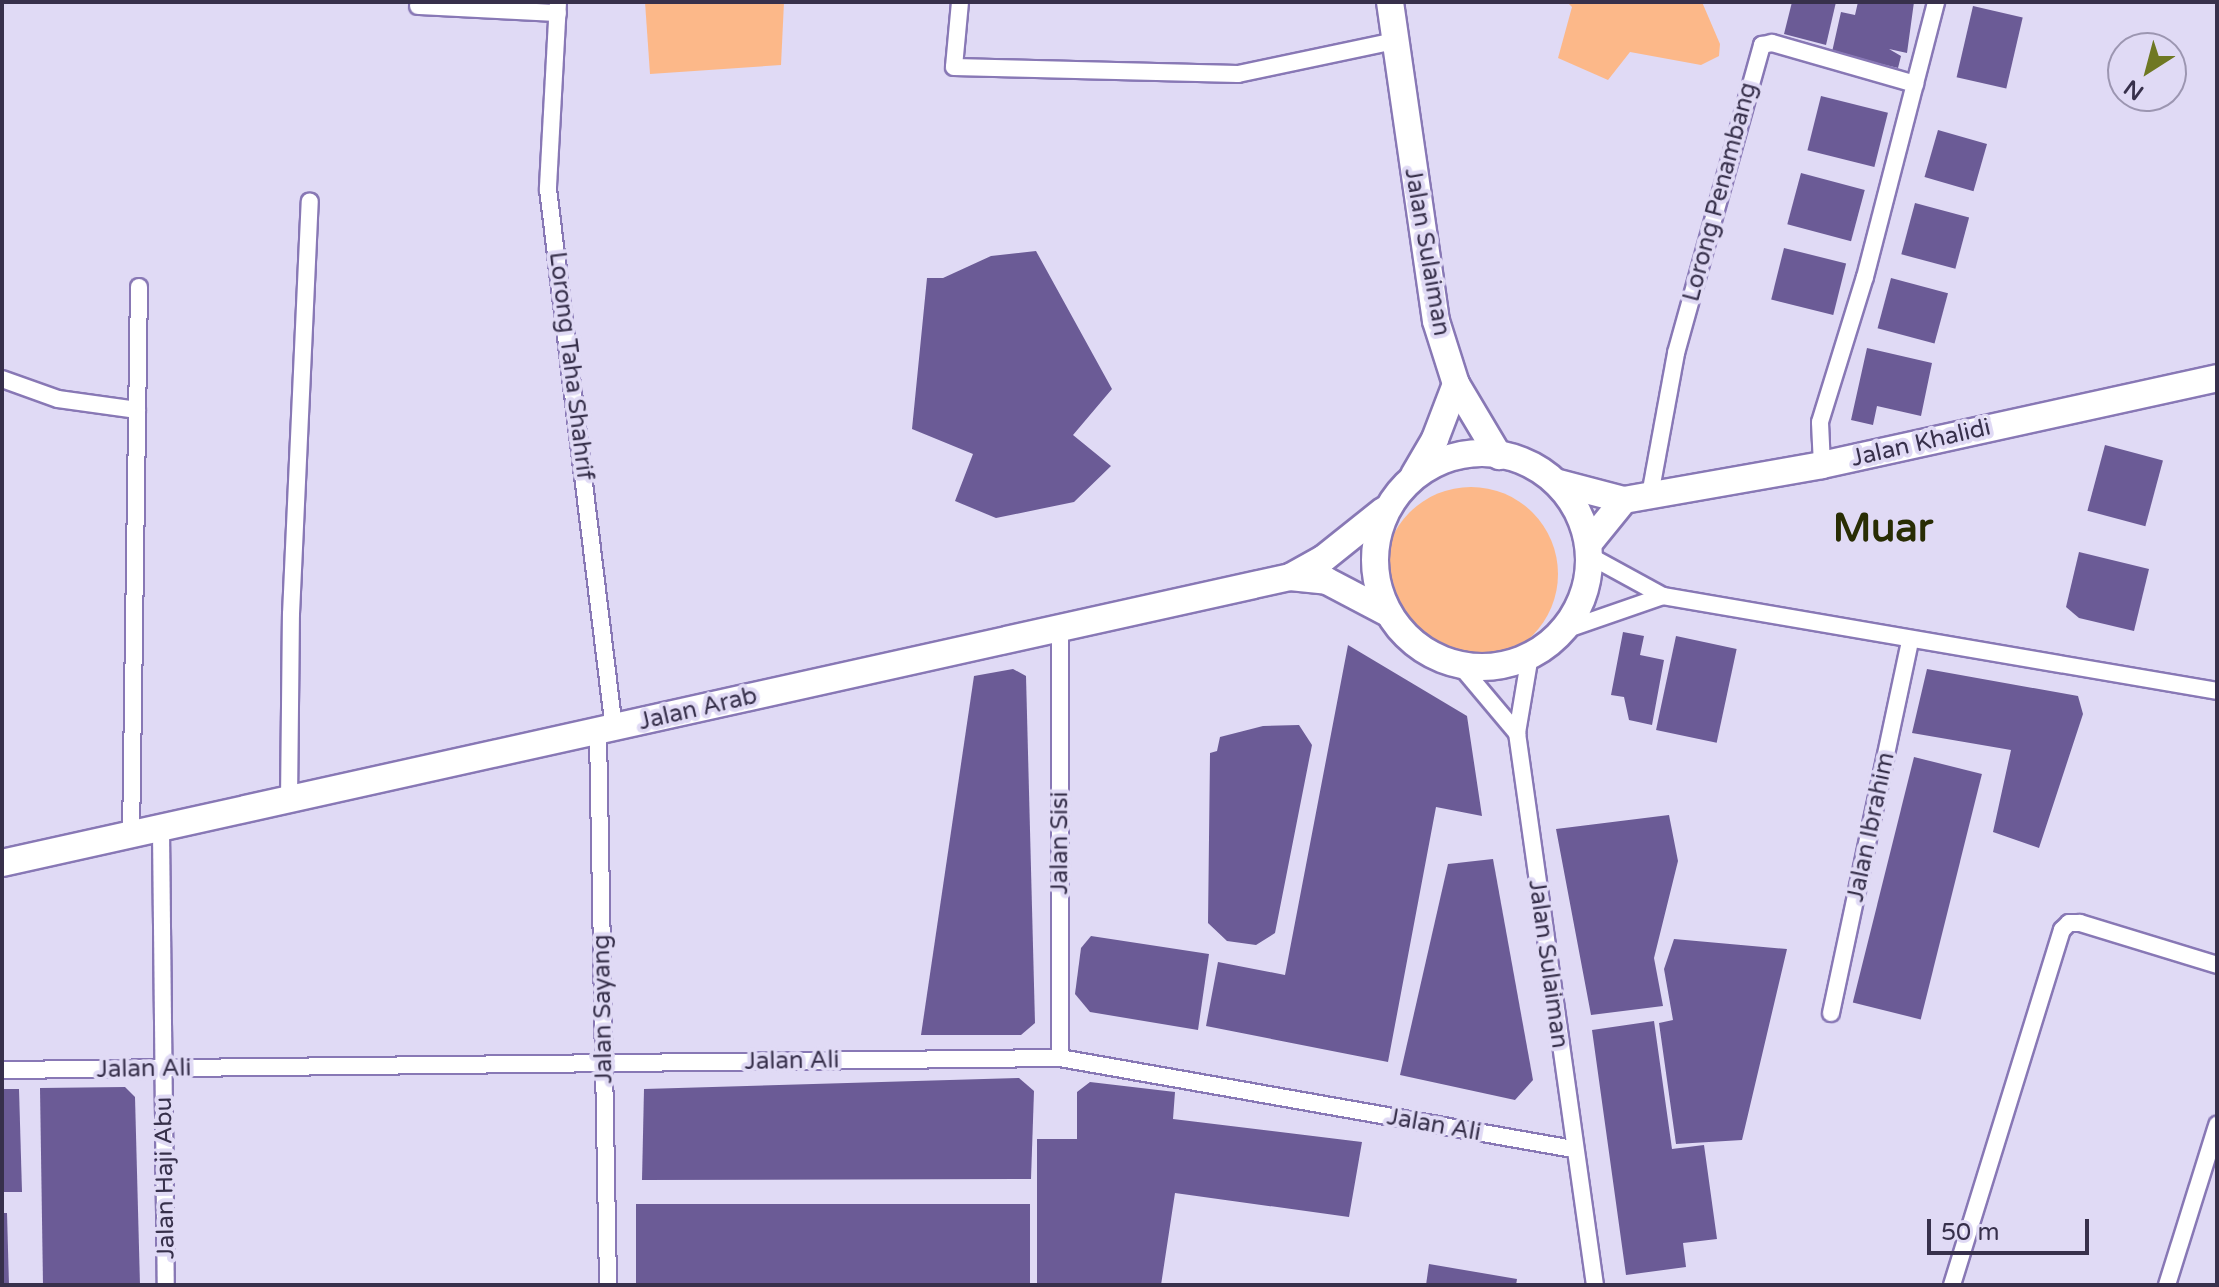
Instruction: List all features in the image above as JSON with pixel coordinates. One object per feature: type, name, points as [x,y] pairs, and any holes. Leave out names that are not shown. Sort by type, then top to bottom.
[{"type":"main road","name":"Jalan Sulaiman","points":[[1390,2],[1431,291],[1456,384],[1499,456]]},
{"type":"main road","name":"Jalan Khalidi","points":[[1624,500],[1822,465],[2217,378]]},
{"type":"main road","points":[[1290,577],[1323,559],[1383,511],[1403,489],[1435,439],[1456,384]]},
{"type":"main road","points":[[1403,489],[1445,460],[1499,456],[1559,483],[1624,500],[1590,550]]},
{"type":"main road","points":[[1383,511],[1373,562],[1388,613],[1430,653],[1458,663],[1507,663],[1530,655],[1562,631],[1587,583],[1590,550],[1579,511],[1559,483]]},
{"type":"main road","name":"Jalan Arab","points":[[2,863],[161,831],[1290,577],[1327,581],[1388,613]]},
{"type":"street","points":[[960,2],[954,67],[1238,74],[1395,41]]},
{"type":"street","points":[[1822,465],[1820,422],[1865,277],[1936,2]]},
{"type":"street","points":[[418,6],[558,7]]},
{"type":"street","name":"Lorong Taha Shahrif","points":[[558,7],[548,189],[606,731]]},
{"type":"street","name":"Lorong Penambang","points":[[1650,495],[1676,353],[1762,45],[1772,43],[1915,84]]},
{"type":"street","points":[[289,802],[291,614],[310,201]]},
{"type":"street","points":[[131,837],[139,287]]},
{"type":"street","points":[[2,379],[58,399],[137,410]]},
{"type":"street","points":[[1590,550],[1663,596],[2217,691]]},
{"type":"street","points":[[1562,631],[1663,596]]},
{"type":"street","name":"Jalan Sisi","points":[[1060,629],[1060,1058]]},
{"type":"street","name":"Jalan Ibrahim","points":[[1831,1013],[1910,640]]},
{"type":"street","name":"Jalan Sulaiman","points":[[1530,655],[1517,733],[1573,1149],[1595,1285]]},
{"type":"street","points":[[1458,663],[1517,733]]},
{"type":"street","name":"Jalan Sayang","points":[[606,731],[604,1062],[608,1285]]},
{"type":"street","name":"Jalan Haji Abu","points":[[161,831],[166,1285]]},
{"type":"street","points":[[1952,1285],[2062,930],[2069,923],[2080,923],[2217,965]]},
{"type":"street","name":"Jalan Ali","points":[[2,1070],[1060,1058],[1573,1149]]},
{"type":"street","points":[[2167,1285],[2217,1125]]},
{"type":"shaded area","points":[[645,2],[784,2],[781,65],[650,74]]},
{"type":"shaded area","points":[[1567,2],[1702,2],[1720,44],[1719,56],[1701,65],[1630,52],[1608,80],[1558,58],[1572,7]]},
{"type":"shaded area","points":[[1471,487],[1504,493],[1533,512],[1552,541],[1558,574],[1552,607],[1533,636],[1504,655],[1471,661],[1438,655],[1409,636],[1390,607],[1384,574],[1390,541],[1409,512],[1438,493]]},
{"type":"building","points":[[1792,2],[1836,2],[1826,45],[1784,34]]},
{"type":"building","points":[[1858,2],[1914,2],[1907,53],[1889,49],[1901,56],[1898,68],[1832,52],[1841,12],[1855,15]]},
{"type":"building","points":[[1973,6],[2023,17],[2006,89],[1957,77]]},
{"type":"building","points":[[1821,96],[1888,113],[1874,167],[1807,150]]},
{"type":"building","points":[[1938,130],[1987,144],[1974,191],[1924,177]]},
{"type":"building","points":[[1801,173],[1865,190],[1851,241],[1787,224]]},
{"type":"building","points":[[1915,203],[1969,217],[1955,269],[1901,254]]},
{"type":"building","points":[[1784,248],[1846,263],[1833,315],[1771,299]]},
{"type":"building","points":[[1036,251],[1112,389],[1073,435],[1111,466],[1074,502],[996,518],[955,501],[973,454],[912,429],[927,278],[943,278],[991,256]]},
{"type":"building","points":[[1891,278],[1948,293],[1935,343],[1878,328]]},
{"type":"building","points":[[1867,348],[1932,363],[1921,416],[1877,406],[1873,425],[1851,420]]},
{"type":"building","points":[[2105,445],[2163,461],[2145,526],[2087,511]]},
{"type":"building","points":[[2079,552],[2149,569],[2134,631],[2079,618],[2066,607]]},
{"type":"building","points":[[1623,632],[1644,636],[1640,655],[1664,660],[1652,725],[1629,720],[1624,697],[1611,695]]},
{"type":"building","points":[[1676,636],[1737,649],[1717,743],[1656,730]]},
{"type":"building","points":[[1348,645],[1467,716],[1482,816],[1436,807],[1388,1062],[1206,1026],[1218,962],[1285,975]]},
{"type":"building","points":[[1013,669],[1026,676],[1035,1023],[1021,1035],[921,1035],[974,676]]},
{"type":"building","points":[[1927,669],[2078,696],[2083,714],[2039,848],[1993,832],[2011,750],[1912,733]]},
{"type":"building","points":[[1299,725],[1312,745],[1275,933],[1256,945],[1227,941],[1208,923],[1210,753],[1217,751],[1220,737],[1263,726]]},
{"type":"building","points":[[1914,757],[1982,774],[1921,1019],[1853,1002]]},
{"type":"building","points":[[1669,815],[1678,861],[1654,958],[1663,1006],[1591,1015],[1556,829]]},
{"type":"building","points":[[1493,859],[1533,1080],[1515,1100],[1400,1075],[1448,864]]},
{"type":"building","points":[[1091,936],[1209,954],[1198,1030],[1090,1012],[1075,994],[1081,948]]},
{"type":"building","points":[[1674,939],[1787,949],[1742,1140],[1676,1144],[1659,1023],[1673,1020],[1664,969]]},
{"type":"building","points":[[1654,1021],[1672,1149],[1704,1145],[1717,1239],[1683,1243],[1686,1267],[1626,1275],[1592,1030]]},
{"type":"building","points":[[1019,1078],[1034,1091],[1031,1179],[642,1180],[644,1089]]},
{"type":"building","points":[[1090,1082],[1175,1092],[1173,1119],[1362,1142],[1349,1217],[1175,1193],[1161,1285],[1037,1285],[1037,1139],[1077,1139],[1077,1092]]},
{"type":"building","points":[[125,1087],[135,1097],[140,1285],[43,1285],[40,1088]]},
{"type":"building","points":[[2,1089],[19,1089],[22,1192],[2,1192]]},
{"type":"building","points":[[636,1204],[1030,1204],[1030,1285],[636,1285]]},
{"type":"building","points":[[2,1213],[7,1213],[9,1285],[2,1285]]},
{"type":"building","points":[[1429,1264],[1517,1279],[1516,1285],[1426,1285]]},
{"type":"district","name":"Muar","points":[[1883,528]]}]
